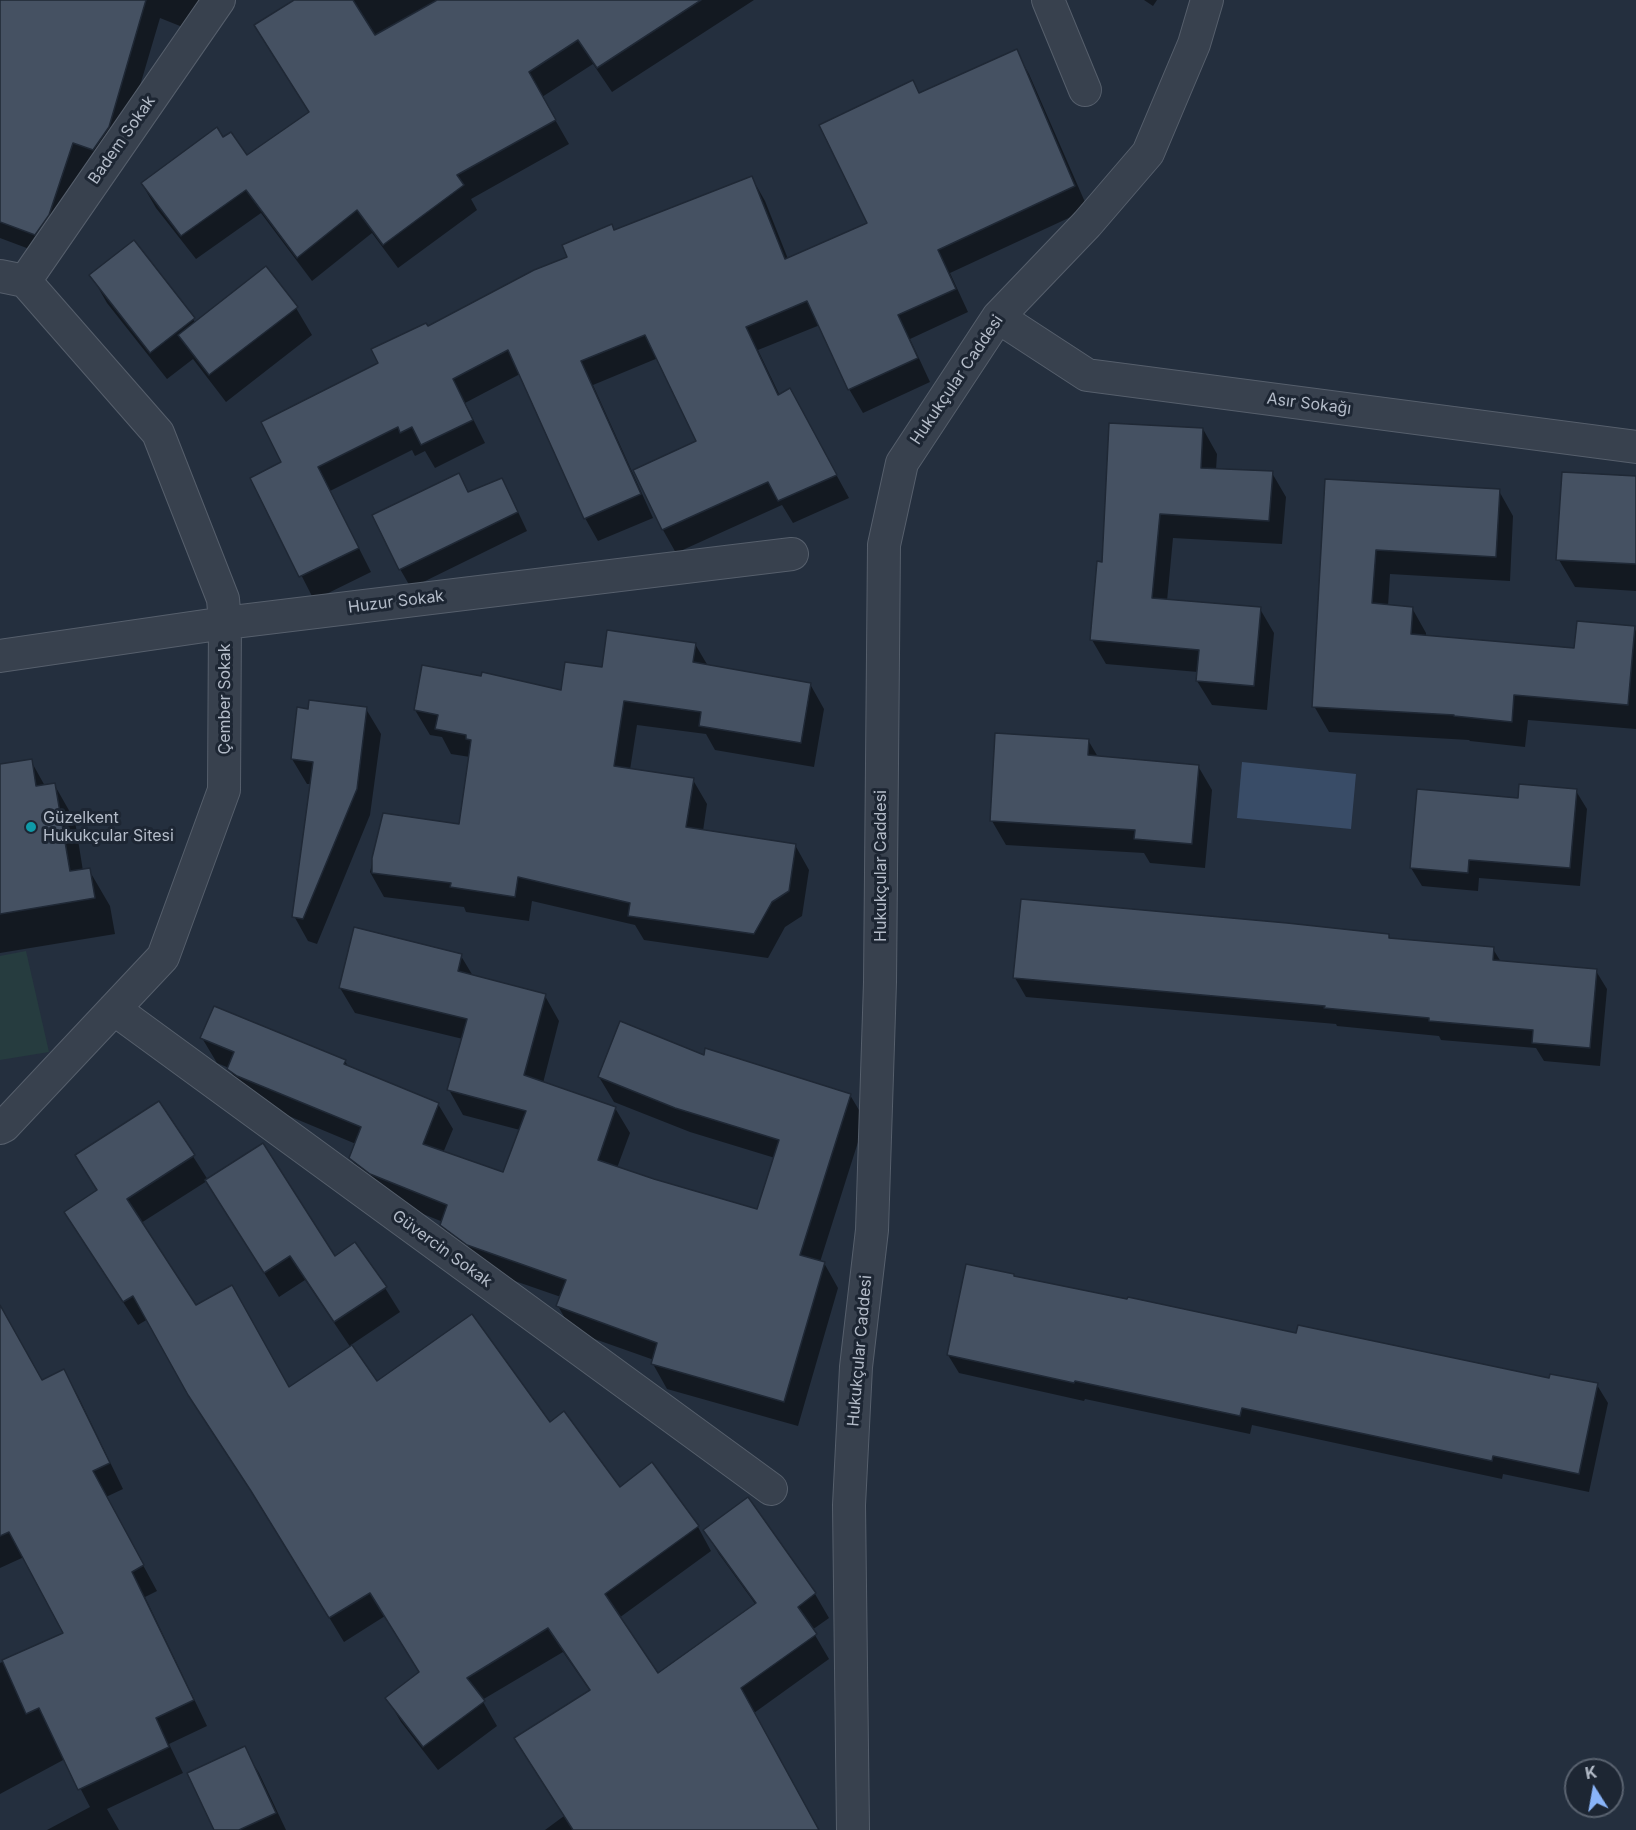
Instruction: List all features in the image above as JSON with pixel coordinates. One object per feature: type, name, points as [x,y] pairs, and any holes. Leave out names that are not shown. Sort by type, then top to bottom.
[{"type":"street","name":"Badem Sokak","points":[[13,278],[219,0]]},
{"type":"street","points":[[1048,0],[1086,90]]},
{"type":"street","name":"Hukukçular Caddesi","points":[[853,1830],[849,1505],[856,1367],[872,1218],[880,982],[884,545],[902,463],[998,317],[1088,224],[1148,153],[1194,44],[1207,0]]},
{"type":"street","name":"Çember Sokak","points":[[0,1128],[163,957],[224,790],[225,623],[223,599],[158,433],[13,278]]},
{"type":"street","name":"Asır Sokağı","points":[[998,317],[1087,375],[1636,447]]},
{"type":"street","name":"Huzur Sokak","points":[[0,656],[225,623],[792,554]]},
{"type":"street","name":"Güvercin Sokak","points":[[114,1009],[771,1489]]},
{"type":"green space","points":[[26,951],[49,1052],[0,1060],[0,956]]},
{"type":"water","points":[[1242,762],[1356,774],[1351,829],[1237,818]]},
{"type":"building","points":[[0,0],[146,0],[109,127],[93,150],[73,143],[49,215],[35,235],[0,222]]},
{"type":"building","points":[[294,0],[353,0],[375,35],[437,0],[701,0],[597,68],[578,40],[529,72],[556,120],[457,175],[464,185],[383,245],[357,210],[297,258],[246,190],[181,236],[141,183],[217,127],[223,137],[231,132],[247,155],[309,112],[254,25]]},
{"type":"building","points":[[1017,49],[1075,186],[938,250],[956,289],[898,315],[918,358],[848,390],[807,301],[746,327],[778,395],[790,388],[837,475],[778,501],[768,482],[662,530],[633,470],[696,441],[645,335],[581,361],[641,494],[584,519],[508,350],[453,379],[473,420],[421,445],[412,427],[400,433],[398,427],[318,467],[359,548],[299,577],[250,478],[281,462],[261,422],[378,363],[371,349],[426,323],[428,326],[534,270],[567,257],[562,245],[612,224],[614,230],[752,176],[785,259],[867,223],[819,125],[913,80],[919,93]]},
{"type":"building","points":[[134,240],[195,318],[150,353],[89,275]]},
{"type":"building","points":[[266,266],[298,307],[209,375],[178,335]]},
{"type":"building","points":[[1109,423],[1203,428],[1201,468],[1273,471],[1269,521],[1160,514],[1152,598],[1261,607],[1254,686],[1196,681],[1199,650],[1090,640],[1097,561],[1102,562]]},
{"type":"building","points":[[1562,472],[1636,476],[1636,564],[1556,560]]},
{"type":"building","points":[[459,473],[468,492],[502,478],[518,512],[399,570],[372,515]]},
{"type":"building","points":[[1325,479],[1500,489],[1496,557],[1376,550],[1372,603],[1413,607],[1411,634],[1574,648],[1577,621],[1635,626],[1628,705],[1514,695],[1512,722],[1454,715],[1312,707]]},
{"type":"building","points":[[607,630],[696,643],[693,662],[811,683],[801,743],[699,726],[701,712],[624,701],[614,766],[694,778],[686,827],[796,844],[789,891],[772,902],[754,934],[628,916],[630,903],[518,877],[515,897],[450,887],[451,883],[372,873],[372,858],[383,813],[459,824],[471,740],[466,739],[466,735],[435,729],[438,715],[414,710],[422,665],[481,676],[482,672],[561,690],[565,662],[602,667]]},
{"type":"building","points":[[309,700],[367,707],[357,789],[303,919],[292,917],[313,762],[291,759],[297,707],[308,709]]},
{"type":"building","points":[[995,733],[1089,739],[1088,755],[1199,765],[1192,844],[1134,839],[1135,830],[990,821]]},
{"type":"building","name":"Güzelkent Hukukçular Sitesi","points":[[32,759],[36,786],[55,783],[70,871],[90,868],[95,898],[0,914],[0,764]]},
{"type":"building","points":[[1519,784],[1577,789],[1570,868],[1469,860],[1468,873],[1410,868],[1417,789],[1518,798]]},
{"type":"building","points":[[1021,899],[1389,934],[1389,938],[1494,947],[1493,960],[1597,969],[1590,1048],[1532,1043],[1533,1030],[1429,1021],[1429,1018],[1324,1008],[1325,1006],[1013,978]]},
{"type":"building","points":[[354,927],[462,954],[458,971],[546,994],[524,1075],[616,1107],[598,1160],[654,1179],[757,1209],[779,1140],[675,1108],[598,1077],[620,1021],[704,1055],[705,1048],[851,1094],[800,1255],[825,1262],[784,1402],[651,1364],[657,1343],[556,1306],[566,1280],[467,1245],[440,1225],[447,1205],[370,1174],[349,1158],[361,1127],[237,1076],[227,1069],[234,1052],[200,1038],[214,1006],[346,1060],[344,1064],[439,1103],[423,1144],[503,1172],[526,1111],[447,1090],[467,1019],[339,988]]},
{"type":"building","points":[[159,1101],[195,1155],[127,1199],[196,1305],[232,1285],[289,1387],[352,1345],[377,1381],[472,1314],[550,1422],[564,1411],[620,1487],[652,1462],[699,1526],[605,1594],[658,1673],[756,1603],[703,1530],[748,1497],[816,1593],[798,1607],[817,1634],[741,1688],[819,1830],[573,1830],[514,1738],[590,1690],[548,1628],[467,1678],[485,1701],[423,1747],[385,1698],[419,1672],[370,1593],[329,1618],[251,1491],[188,1395],[133,1296],[123,1302],[64,1212],[97,1190],[75,1155]]},
{"type":"building","points":[[263,1143],[335,1256],[355,1242],[387,1287],[334,1322],[290,1256],[264,1273],[205,1180]]},
{"type":"building","points":[[966,1264],[1014,1274],[1014,1276],[1127,1299],[1128,1297],[1296,1333],[1298,1325],[1549,1378],[1550,1374],[1598,1383],[1579,1474],[1493,1456],[1492,1461],[1242,1408],[1240,1416],[947,1355]]},
{"type":"building","points":[[0,1305],[42,1380],[64,1369],[110,1463],[93,1471],[144,1565],[132,1572],[194,1700],[156,1718],[169,1747],[78,1790],[39,1708],[26,1714],[2,1660],[63,1633],[9,1532],[0,1536]]},
{"type":"building","points":[[245,1746],[276,1813],[239,1830],[214,1830],[187,1773]]},
{"type":"place","name":"Güzelkent Hukukçular Sitesi","points":[[31,827]]}]
